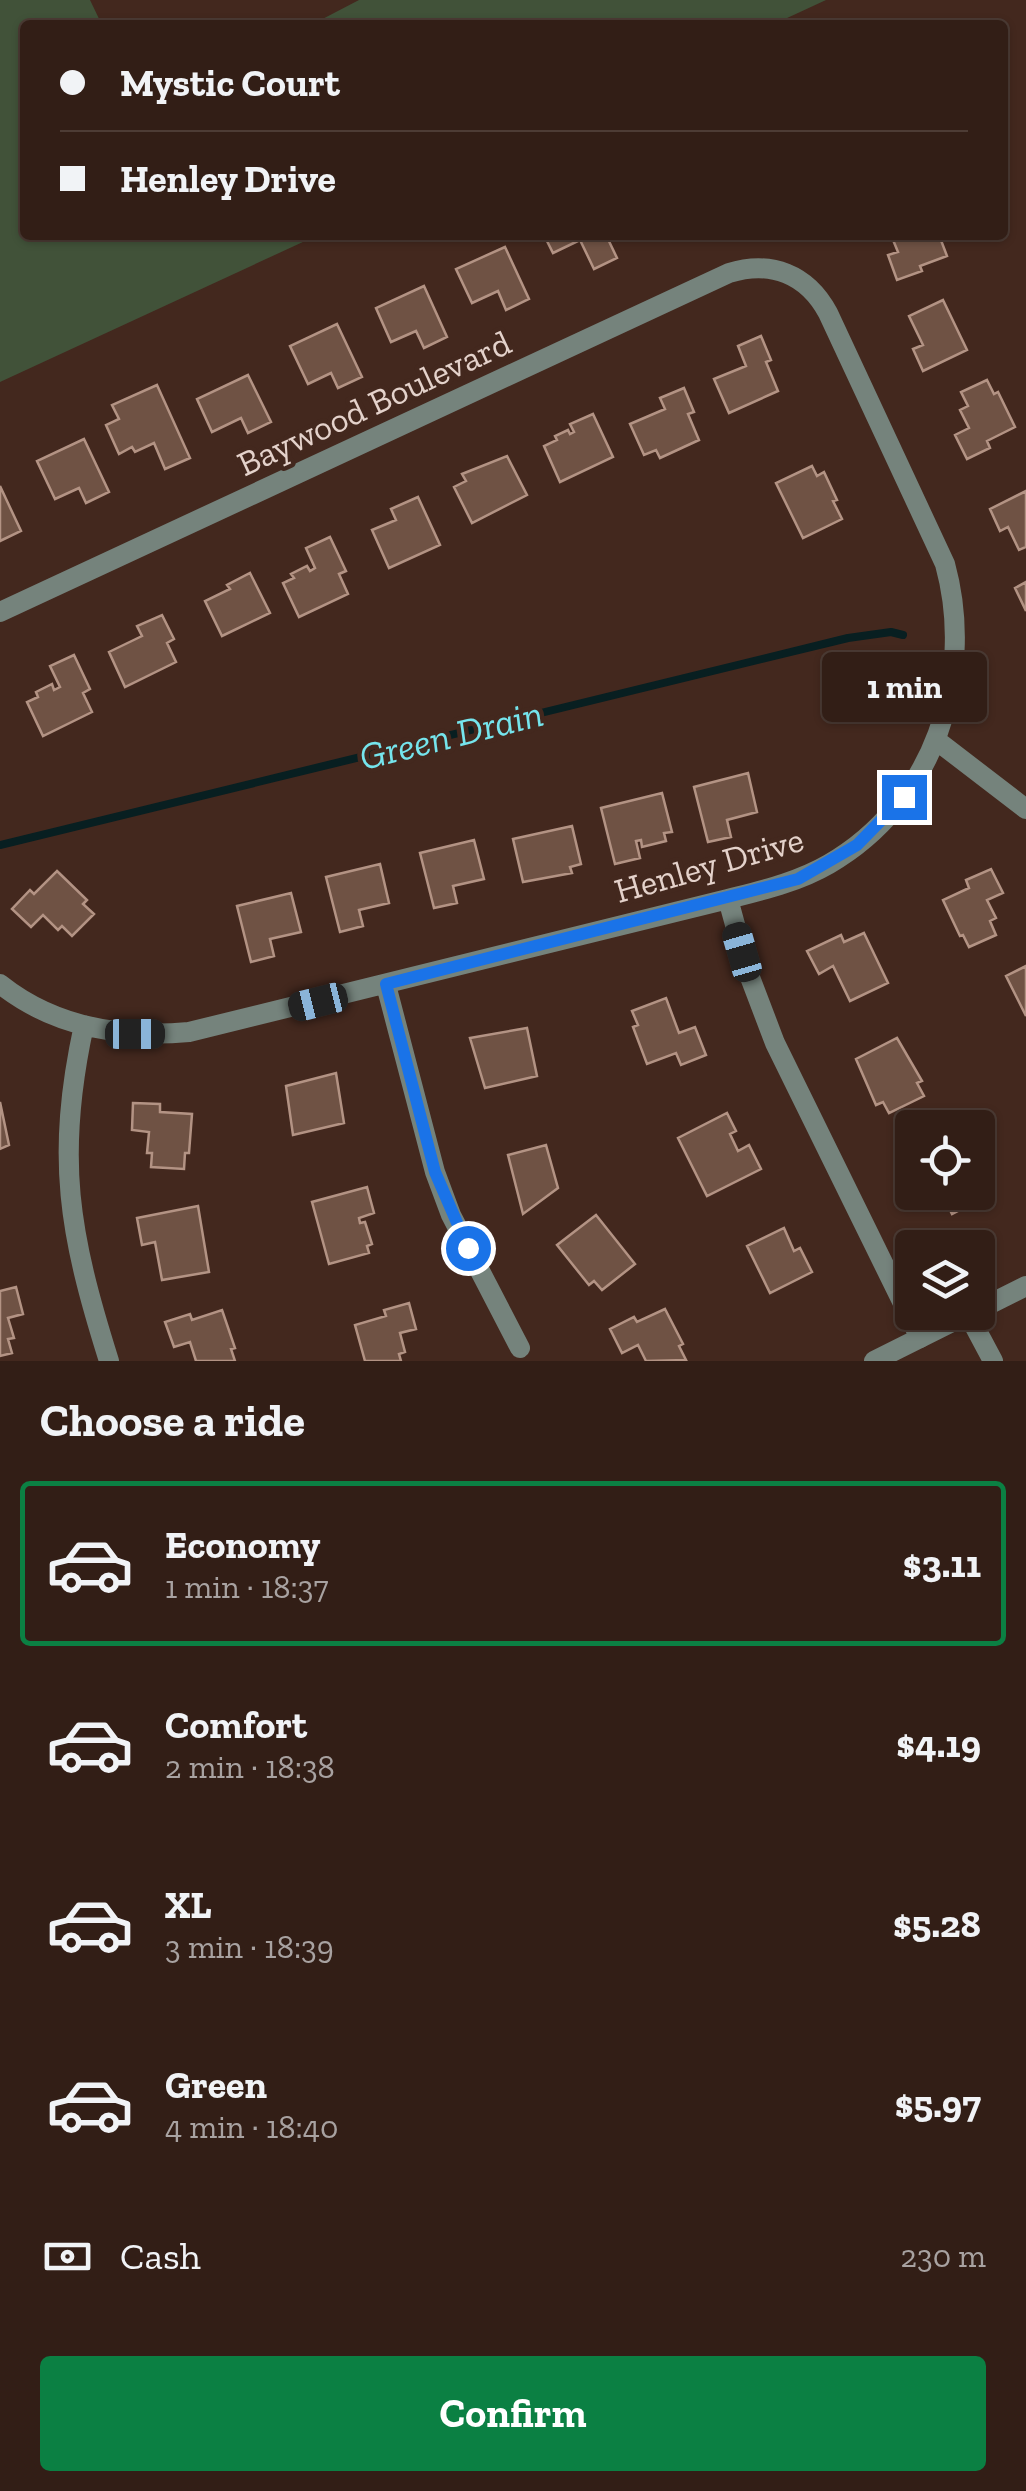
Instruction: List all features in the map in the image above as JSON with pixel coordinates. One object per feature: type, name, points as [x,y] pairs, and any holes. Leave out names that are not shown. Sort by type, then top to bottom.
[{"type":"street","name":"Baywood Boulevard","points":[[0,612],[730,273],[747,268],[779,270]]},
{"type":"street","name":"Henley Drive","points":[[0,984],[28,1002],[84,1026],[135,1034],[188,1032],[728,899],[798,879],[857,845],[904,797],[936,740],[948,702],[957,646],[952,588],[945,564],[820,298],[807,284],[779,270]]},
{"type":"street","points":[[936,740],[1026,809]]},
{"type":"street","points":[[728,899],[748,972],[776,1043],[920,1338]]},
{"type":"street","points":[[386,984],[435,1172],[451,1215],[520,1348]]},
{"type":"street","points":[[84,1026],[74,1072],[67,1177],[78,1259],[109,1361]]},
{"type":"street","points":[[995,1302],[1025,1288]]},
{"type":"street","points":[[874,1361],[936,1330]]},
{"type":"street","points":[[980,1330],[993,1361]]},
{"type":"green space","points":[[0,0],[90,0],[100,20],[20,20],[20,240],[307,240],[0,382]]},
{"type":"green space","points":[[359,0],[826,0],[783,20],[321,20]]},
{"type":"building","points":[[546,240],[580,240],[553,253]]},
{"type":"building","points":[[580,240],[608,240],[617,258],[594,269]]},
{"type":"building","points":[[893,240],[941,240],[947,256],[897,280],[888,255],[898,252]]},
{"type":"building","points":[[505,247],[529,299],[506,310],[498,291],[472,303],[456,269]]},
{"type":"building","points":[[424,286],[447,337],[424,348],[416,331],[391,342],[376,308]]},
{"type":"building","points":[[943,300],[967,350],[923,371],[913,349],[923,345],[909,316]]},
{"type":"building","points":[[337,324],[362,377],[338,388],[331,373],[308,384],[290,346]]},
{"type":"building","points":[[761,336],[778,391],[729,413],[714,379],[746,366],[738,346]]},
{"type":"building","points":[[248,375],[271,422],[248,433],[241,418],[212,432],[197,399]]},
{"type":"building","points":[[987,380],[994,394],[998,392],[1015,427],[987,441],[990,448],[967,459],[955,435],[969,428],[960,410],[968,406],[961,392]]},
{"type":"building","points":[[157,385],[190,458],[165,469],[154,443],[119,454],[106,425],[119,419],[112,405]]},
{"type":"building","points":[[684,388],[694,412],[688,414],[699,440],[660,458],[656,450],[644,455],[630,424],[665,409],[660,398]]},
{"type":"building","points":[[593,414],[613,457],[560,482],[544,446],[557,440],[555,436],[568,430],[570,434],[574,432],[570,424]]},
{"type":"building","points":[[84,439],[109,492],[86,503],[79,488],[55,499],[37,461]]},
{"type":"building","points":[[507,456],[527,495],[472,523],[454,487],[466,481],[462,474]]},
{"type":"building","points":[[812,466],[817,476],[824,472],[842,519],[803,538],[776,483]]},
{"type":"building","points":[[0,486],[21,531],[0,541]]},
{"type":"building","points":[[1026,491],[1026,547],[1019,550],[1008,527],[1000,531],[990,509]]},
{"type":"building","points":[[418,497],[440,545],[389,568],[372,530],[396,520],[391,509]]},
{"type":"building","points":[[330,537],[346,571],[339,574],[348,594],[299,617],[283,583],[307,566],[310,571],[315,568],[306,548]]},
{"type":"building","points":[[250,573],[270,613],[222,636],[205,601],[230,589],[227,585]]},
{"type":"building","points":[[1026,582],[1026,611],[1015,588]]},
{"type":"building","points":[[162,615],[174,639],[167,643],[176,662],[125,687],[109,652],[142,636],[137,626]]},
{"type":"building","points":[[74,655],[90,689],[83,693],[92,712],[43,736],[27,702],[52,684],[54,690],[60,687],[50,666]]},
{"type":"building","points":[[748,773],[757,812],[727,820],[731,837],[708,842],[694,787]]},
{"type":"building","points":[[662,793],[672,832],[664,833],[666,841],[642,847],[641,840],[636,841],[640,858],[615,864],[601,808]]},
{"type":"building","points":[[572,826],[581,864],[570,867],[572,873],[523,882],[513,839]]},
{"type":"building","points":[[474,840],[484,879],[453,886],[457,903],[434,908],[420,853]]},
{"type":"building","points":[[380,864],[389,903],[359,910],[363,926],[340,932],[326,877]]},
{"type":"building","points":[[991,869],[1003,893],[987,900],[996,918],[990,921],[996,935],[969,947],[943,900],[969,888],[966,880]]},
{"type":"building","points":[[57,871],[87,900],[83,904],[94,914],[72,936],[62,926],[58,930],[43,915],[31,927],[12,909]]},
{"type":"building","points":[[291,893],[301,932],[270,939],[274,956],[251,962],[237,906]]},
{"type":"building","points":[[864,933],[888,983],[850,1001],[833,966],[819,974],[807,951],[841,935],[844,942]]},
{"type":"building","points":[[1026,966],[1026,1016],[1006,976]]},
{"type":"building","points":[[666,998],[679,1033],[695,1027],[706,1055],[681,1065],[676,1053],[647,1064],[633,1027],[638,1025],[632,1011]]},
{"type":"building","points":[[527,1028],[537,1076],[485,1088],[470,1038]]},
{"type":"building","points":[[897,1038],[922,1081],[917,1083],[924,1096],[889,1113],[883,1102],[876,1105],[856,1059]]},
{"type":"building","points":[[336,1073],[344,1123],[293,1135],[286,1086]]},
{"type":"building","points":[[0,1102],[9,1145],[0,1149]]},
{"type":"building","points":[[133,1103],[160,1104],[160,1112],[192,1114],[184,1169],[151,1167],[152,1153],[147,1153],[149,1132],[132,1130]]},
{"type":"building","points":[[727,1113],[736,1131],[730,1134],[738,1151],[749,1145],[761,1169],[707,1196],[678,1138]]},
{"type":"building","points":[[546,1145],[558,1188],[523,1214],[508,1155]]},
{"type":"building","points":[[367,1187],[374,1213],[359,1218],[360,1223],[365,1222],[372,1244],[367,1246],[369,1253],[329,1264],[312,1202]]},
{"type":"building","points":[[198,1206],[209,1272],[162,1280],[155,1242],[142,1245],[137,1218]]},
{"type":"building","points":[[596,1215],[635,1264],[602,1290],[594,1281],[589,1285],[557,1245]]},
{"type":"building","points":[[784,1228],[794,1251],[800,1248],[812,1272],[770,1293],[747,1246]]},
{"type":"building","points":[[16,1287],[23,1314],[8,1318],[14,1338],[8,1339],[12,1353],[0,1356],[0,1291]]},
{"type":"building","points":[[409,1303],[416,1329],[400,1333],[405,1352],[399,1354],[401,1361],[365,1361],[355,1325],[386,1316],[384,1310]]},
{"type":"building","points":[[665,1309],[683,1344],[679,1346],[686,1360],[646,1361],[638,1345],[622,1353],[610,1329],[634,1317],[637,1322]]},
{"type":"building","points":[[222,1310],[235,1348],[231,1349],[235,1361],[196,1361],[190,1342],[174,1347],[165,1322],[190,1314],[192,1320]]},
{"type":"waterway","name":"Green Drain","points":[[0,845],[848,638],[891,632],[903,635]]},
{"type":"route","points":[[468,1248],[435,1172],[386,984],[798,879],[857,845],[904,797]]}]
